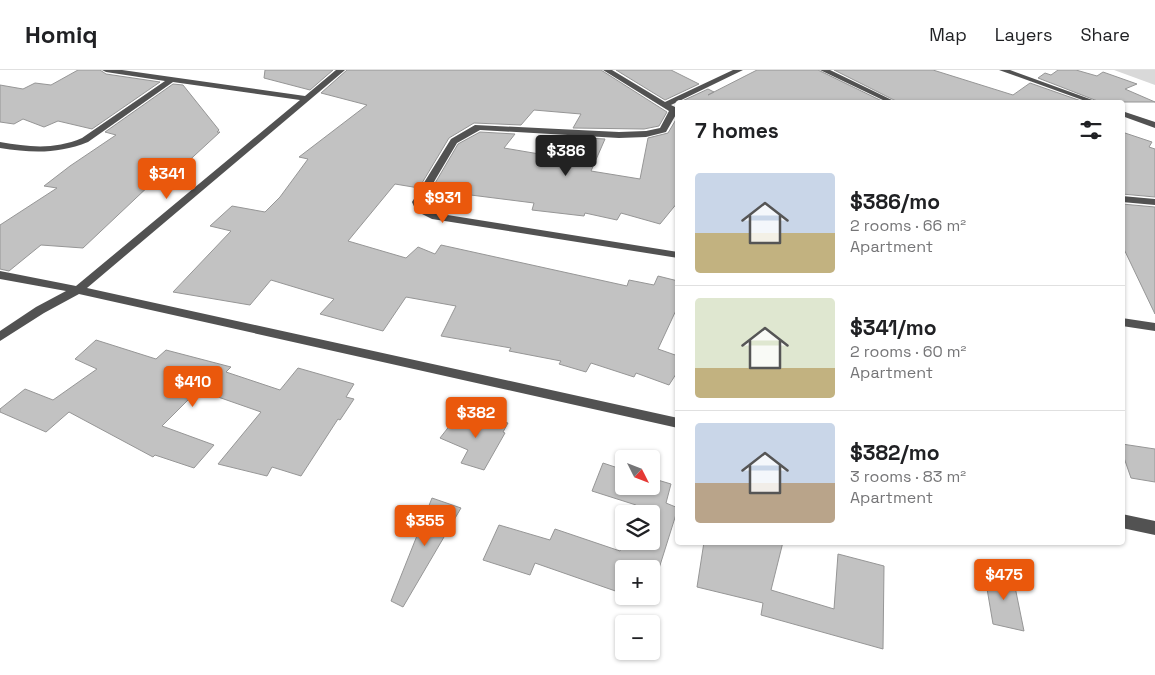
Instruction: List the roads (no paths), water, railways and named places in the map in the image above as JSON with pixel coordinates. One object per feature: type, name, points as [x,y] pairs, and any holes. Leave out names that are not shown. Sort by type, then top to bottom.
[{"type":"street","points":[[106,70],[307,99]]},
{"type":"street","points":[[0,336],[40,310],[78,290],[341,70]]},
{"type":"street","points":[[607,70],[675,110]]},
{"type":"street","points":[[664,105],[740,70]]},
{"type":"street","points":[[824,70],[888,100]]},
{"type":"street","points":[[1003,70],[1088,100]]},
{"type":"street","points":[[0,145],[44,152],[71,147],[85,140],[172,79]]},
{"type":"street","points":[[675,112],[662,130],[633,136],[478,127],[454,140],[417,202],[419,210],[432,216],[675,255]]},
{"type":"street","points":[[1125,114],[1155,125]]},
{"type":"street","points":[[1125,199],[1155,202]]},
{"type":"street","points":[[0,275],[78,290],[675,422]]},
{"type":"street","points":[[1125,322],[1155,327]]},
{"type":"street","points":[[1125,522],[1155,528]]}]
